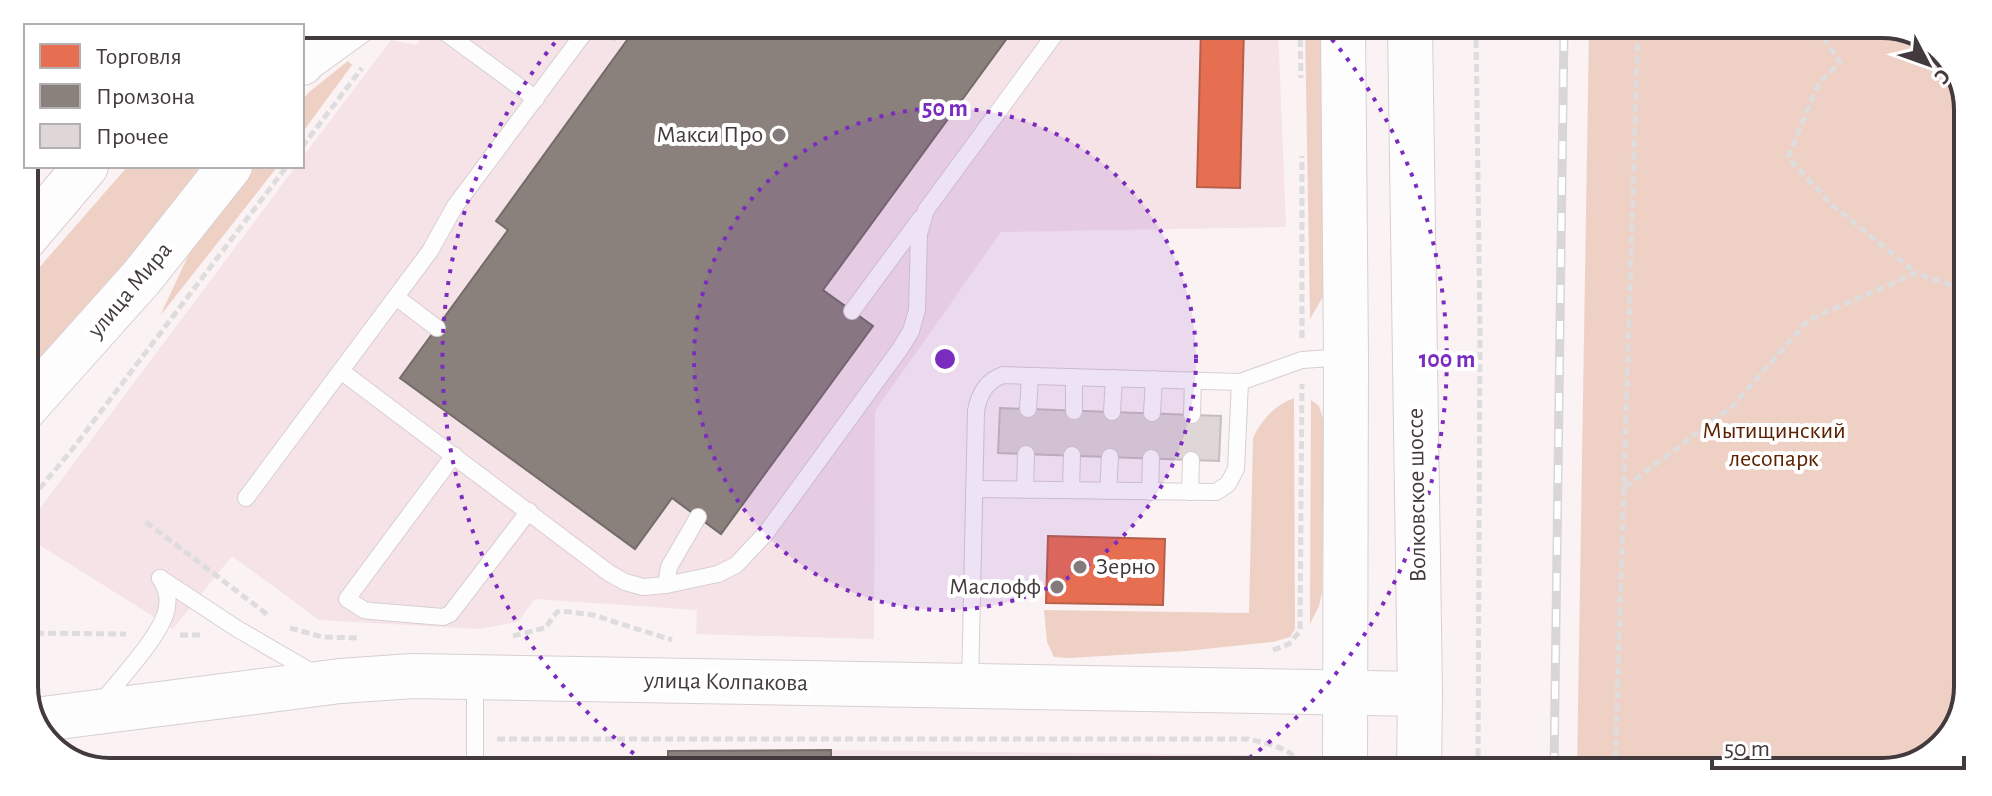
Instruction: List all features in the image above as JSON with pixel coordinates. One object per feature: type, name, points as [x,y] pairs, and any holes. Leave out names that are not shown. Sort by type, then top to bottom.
[{"type":"main road","points":[[304,60],[318,38]]},
{"type":"main road","points":[[1343,38],[1345,758]]},
{"type":"main road","name":"Волковское шоссе","points":[[1410,38],[1419,758]]},
{"type":"main road","points":[[38,223],[84,168]]},
{"type":"main road","name":"улица Мира","points":[[38,393],[132,289],[228,168]]},
{"type":"main road","name":"улица Колпакова","points":[[45,719],[340,681],[413,676],[1420,694]]},
{"type":"lane","points":[[304,79],[359,38]]},
{"type":"lane","points":[[453,38],[536,99]]},
{"type":"lane","points":[[246,498],[430,251],[455,206],[581,38]]},
{"type":"lane","points":[[852,311],[1052,38]]},
{"type":"lane","points":[[341,371],[625,582],[643,587],[718,574],[736,565],[752,549],[911,331],[917,310],[919,234],[926,210]]},
{"type":"lane","points":[[396,297],[437,328]]},
{"type":"lane","points":[[970,686],[976,411],[979,395],[986,386],[1003,375],[1240,382],[1302,360],[1346,356]]},
{"type":"lane","points":[[1028,409],[1030,376]]},
{"type":"lane","points":[[1074,377],[1074,411]]},
{"type":"lane","points":[[1112,412],[1114,378]]},
{"type":"lane","points":[[1152,413],[1154,379]]},
{"type":"lane","points":[[1192,415],[1193,380]]},
{"type":"lane","points":[[974,489],[1216,492],[1228,484],[1236,469],[1240,382]]},
{"type":"lane","points":[[1025,490],[1026,454]]},
{"type":"lane","points":[[454,455],[347,599],[364,610],[443,617],[450,614],[529,511]]},
{"type":"lane","points":[[1071,490],[1072,455]]},
{"type":"lane","points":[[1108,491],[1110,457]]},
{"type":"lane","points":[[1150,492],[1151,458]]},
{"type":"lane","points":[[1190,492],[1191,460]]},
{"type":"lane","points":[[666,585],[669,567],[698,517]]},
{"type":"lane","points":[[93,712],[165,619],[168,597],[160,578],[298,666],[340,681]]},
{"type":"lane","points":[[475,679],[475,758]]},
{"type":"path","points":[[1300,38],[1302,87]]},
{"type":"path","points":[[1476,38],[1480,331],[1478,758]]},
{"type":"path","points":[[1615,758],[1638,38]]},
{"type":"path","points":[[1823,38],[1840,62],[1819,83],[1788,157],[1831,204],[1916,273],[1954,286]]},
{"type":"path","points":[[304,144],[371,57]]},
{"type":"path","points":[[1270,650],[1289,644],[1300,631],[1302,147]]},
{"type":"path","points":[[38,490],[285,168]]},
{"type":"path","points":[[1624,487],[1733,406],[1808,320],[1916,273]]},
{"type":"path","points":[[146,522],[249,601],[291,629],[322,637],[367,638]]},
{"type":"path","points":[[511,637],[545,628],[561,611],[593,615],[684,644]]},
{"type":"path","points":[[475,739],[1248,739],[1281,747],[1298,758]]},
{"type":"shaded area","points":[[421,38],[1278,38],[1286,227],[1001,232],[875,411],[874,639],[696,634],[697,610],[535,599],[518,622],[479,629],[319,620],[232,556],[173,629],[38,544],[38,511],[295,168],[304,168],[304,155],[391,40],[416,45]]},
{"type":"shaded area","points":[[668,751],[1250,755],[1250,758],[668,758]]},
{"type":"green space","points":[[1305,38],[1321,38],[1325,285],[1324,295],[1310,319]]},
{"type":"green space","name":"Мытищинский лесопарк","points":[[1589,38],[1882,38],[1914,45],[1933,59],[1947,78],[1954,105],[1954,686],[1947,718],[1922,746],[1901,756],[1577,758]]},
{"type":"green space","points":[[348,61],[352,65],[304,130],[304,98]]},
{"type":"green space","points":[[126,168],[201,168],[140,247],[38,360],[38,269]]},
{"type":"green space","points":[[254,168],[276,168],[160,316],[189,254]]},
{"type":"green space","points":[[1294,398],[1295,629],[1290,637],[1273,642],[1186,651],[1054,657],[1047,642],[1044,610],[1249,613],[1253,438],[1270,414]]},
{"type":"green space","points":[[1311,400],[1319,406],[1324,422],[1322,592],[1310,624]]},
{"type":"building: Торговля","points":[[1201,38],[1244,38],[1240,188],[1197,187]]},
{"type":"building: Торговля","points":[[1048,536],[1165,539],[1163,605],[1046,603]]},
{"type":"building: Промзона","points":[[629,38],[1007,38],[823,290],[873,326],[721,534],[672,498],[635,549],[400,378],[508,230],[496,221]]},
{"type":"building: Промзона","points":[[831,750],[831,758],[668,758],[668,751]]},
{"type":"building: Прочее","points":[[1000,408],[1221,416],[1219,461],[998,453]]},
{"type":"railway","points":[[1554,758],[1564,38]]},
{"type":"place","name":"Макси Про","points":[[779,135]]},
{"type":"place","name":"Зерно","points":[[1080,567]]},
{"type":"place","name":"Маслофф","points":[[1057,587]]}]
